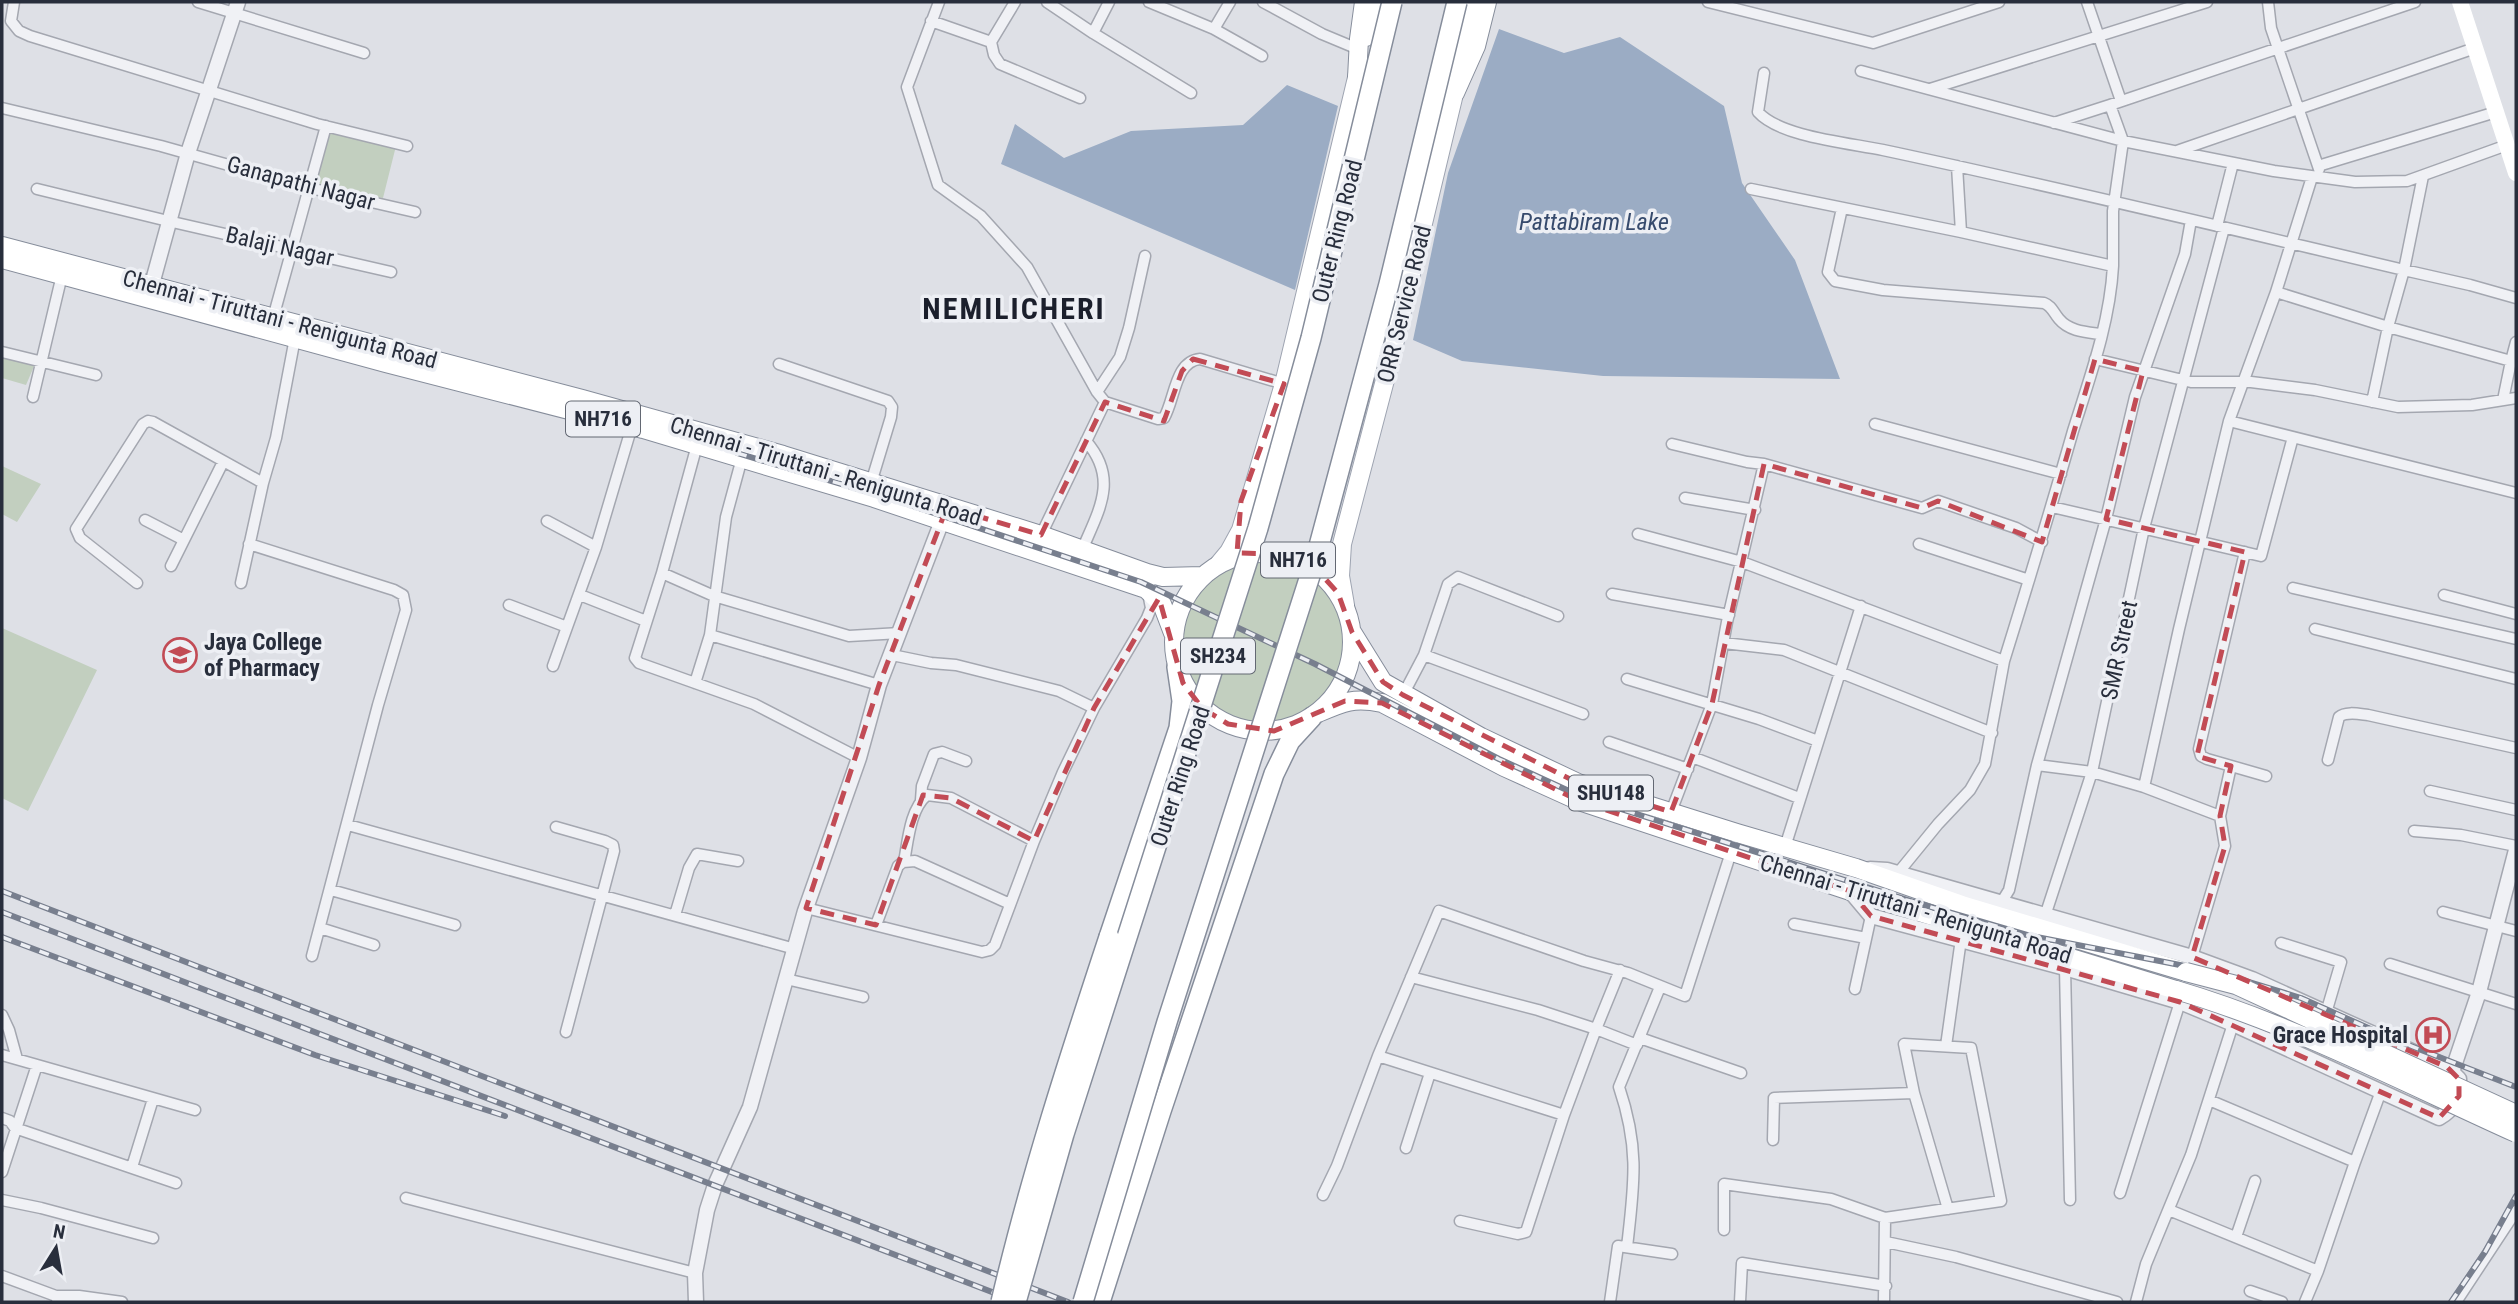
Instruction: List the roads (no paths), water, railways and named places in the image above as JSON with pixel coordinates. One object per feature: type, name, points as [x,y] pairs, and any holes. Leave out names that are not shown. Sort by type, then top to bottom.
[{"type":"highway","name":"Outer Ring Road","points":[[1016,1302],[1064,1134],[1258,528],[1311,338],[1392,2]]},
{"type":"highway","name":"SH234","points":[[1083,1302],[1167,1022],[1315,556],[1392,271],[1457,2]]},
{"type":"highway","points":[[1001,1302],[1039,1155],[1179,728],[1182,701],[1177,667]]},
{"type":"highway","points":[[1100,1302],[1274,774],[1290,741],[1315,715]]},
{"type":"main road","points":[[1357,78],[1364,2]]},
{"type":"main road","points":[[1219,564],[1238,537],[1245,489],[1284,384],[1374,2]]},
{"type":"main road","name":"ORR Service Road","points":[[1345,605],[1339,562],[1476,2]]},
{"type":"main road","points":[[1455,93],[1473,55],[1487,2]]},
{"type":"main road","points":[[2460,2],[2516,173]]},
{"type":"main road","name":"Chennai - Tiruttani - Renigunta Road","points":[[2,246],[295,338],[632,426],[945,514],[1041,535],[1147,573],[1163,577],[1202,576]]},
{"type":"main road","name":"Chennai - Tiruttani - Renigunta Road","points":[[2,259],[62,275],[273,318],[624,410],[871,483],[945,514],[1146,589],[1162,604],[1173,633]]},
{"type":"main road","name":"Chennai - Tiruttani - Renigunta Road","points":[[1315,715],[1336,694],[1349,669],[1352,651],[1352,632],[1345,605],[1329,582],[1319,572],[1295,558],[1267,552],[1239,555],[1202,576],[1182,601],[1173,633],[1173,650],[1177,667],[1192,696],[1214,717],[1228,724],[1259,731],[1274,731],[1289,727],[1315,715],[1345,701],[1365,699],[1382,703],[1504,767],[1579,801],[2178,996],[2225,1005],[2516,1133]]},
{"type":"main road","name":"Chennai - Tiruttani - Renigunta Road","points":[[1352,632],[1383,682],[1402,695],[1577,783],[1856,868],[1962,905],[2189,965],[2516,1114]]},
{"type":"street","points":[[14,2],[11,21],[19,32],[326,125],[407,146]]},
{"type":"street","points":[[198,2],[237,8],[364,53]]},
{"type":"street","points":[[939,2],[906,87],[938,186],[981,216],[1027,267],[1105,402],[1158,419],[1164,418],[1182,371],[1193,359],[1284,384]]},
{"type":"street","points":[[1014,2],[991,42],[994,55],[1000,64],[1080,98]]},
{"type":"street","points":[[1046,2],[1191,93]]},
{"type":"street","points":[[1093,33],[1110,2]]},
{"type":"street","points":[[1149,2],[1214,29],[1262,56]]},
{"type":"street","points":[[1214,29],[1230,2]]},
{"type":"street","points":[[1263,2],[1322,34],[1358,49]]},
{"type":"street","points":[[1708,2],[1873,43],[1999,2]]},
{"type":"street","points":[[1898,873],[1970,790],[1985,764],[2004,661],[2042,542],[2110,305],[2115,202],[2123,141],[2116,103],[2087,2]]},
{"type":"street","points":[[1930,89],[2207,2]]},
{"type":"street","points":[[2144,787],[2229,421],[2318,177],[2318,166],[2300,108],[2271,28],[2268,2]]},
{"type":"street","points":[[2054,123],[2415,2]]},
{"type":"street","points":[[150,291],[188,153],[237,8]]},
{"type":"street","points":[[931,21],[991,42]]},
{"type":"street","points":[[2177,152],[2475,48]]},
{"type":"street","points":[[1861,71],[2123,141],[2354,183],[2407,181],[2507,145]]},
{"type":"street","points":[[1764,73],[1758,111],[1771,122],[1799,132],[2191,219],[2516,298]]},
{"type":"street","name":"Ganapathi Nagar","points":[[2,108],[188,153],[310,188],[415,212]]},
{"type":"street","points":[[2318,166],[2497,112]]},
{"type":"street","points":[[273,318],[326,125]]},
{"type":"street","name":"SMR Street","points":[[2045,916],[2092,772],[2144,528],[2221,227],[2234,163]]},
{"type":"street","points":[[1957,166],[1961,232]]},
{"type":"street","points":[[2372,402],[2388,327],[2404,270],[2423,176]]},
{"type":"street","name":"Balaji Nagar","points":[[37,189],[391,272]]},
{"type":"street","points":[[1751,189],[2113,266]]},
{"type":"street","points":[[1842,208],[1828,272],[1835,281],[1883,290],[2044,303],[2053,309],[2066,325],[2075,330],[2100,334]]},
{"type":"street","points":[[2001,903],[2009,890],[2037,765],[2106,519],[2135,397],[2185,254],[2191,219]]},
{"type":"street","points":[[1097,392],[1120,357],[1145,256]]},
{"type":"street","points":[[33,397],[62,275]]},
{"type":"street","points":[[2276,292],[2511,361]]},
{"type":"street","points":[[241,583],[276,438],[295,338]]},
{"type":"street","points":[[2503,400],[2516,342]]},
{"type":"street","points":[[2,352],[96,375]]},
{"type":"street","points":[[2095,359],[2183,381],[2244,382],[2315,390],[2398,407],[2472,405],[2516,398]]},
{"type":"street","points":[[779,365],[888,401],[892,407],[891,417],[871,483]]},
{"type":"street","points":[[1041,535],[1105,402]]},
{"type":"street","points":[[2229,421],[2516,493]]},
{"type":"street","points":[[137,583],[80,538],[76,529],[143,424],[153,422],[263,484]]},
{"type":"street","points":[[1875,424],[2061,474]]},
{"type":"street","points":[[553,666],[596,547],[632,426]]},
{"type":"street","points":[[2052,507],[2261,555],[2293,437]]},
{"type":"street","points":[[1082,550],[1100,507],[1104,475],[1099,456],[1086,441]]},
{"type":"street","points":[[1672,444],[1764,464],[1922,508],[1938,501],[2016,528],[2042,542]]},
{"type":"street","points":[[697,445],[635,658],[639,663],[754,704],[859,758]]},
{"type":"street","points":[[695,683],[710,635],[726,517],[742,458]]},
{"type":"street","points":[[171,566],[223,462]]},
{"type":"street","points":[[1671,812],[1712,704],[1729,615],[1764,464]]},
{"type":"street","points":[[1685,498],[1755,510]]},
{"type":"street","points":[[696,1302],[695,1273],[710,1202],[750,1107],[806,908],[859,758],[879,685],[945,514]]},
{"type":"street","points":[[145,520],[184,540]]},
{"type":"street","points":[[547,521],[596,547]]},
{"type":"street","points":[[1638,534],[1742,562],[2004,661]]},
{"type":"street","points":[[249,544],[394,590],[403,595],[406,610],[378,705],[312,956]]},
{"type":"street","points":[[1919,544],[2029,580]]},
{"type":"street","points":[[2245,552],[2199,749],[2201,756],[2207,759],[2266,776]]},
{"type":"street","points":[[662,572],[714,596],[849,636],[900,633]]},
{"type":"street","points":[[1402,695],[1424,654],[1448,584],[1458,577],[1558,616]]},
{"type":"street","points":[[2293,588],[2516,639]]},
{"type":"street","points":[[806,908],[982,952],[995,946],[1063,772],[1094,708],[1147,618],[1151,598],[1146,589]]},
{"type":"street","points":[[1612,594],[1729,615]]},
{"type":"street","points":[[580,595],[646,621]]},
{"type":"street","points":[[2444,595],[2516,614]]},
{"type":"street","points":[[509,605],[567,627]]},
{"type":"street","points":[[1785,847],[1861,606]]},
{"type":"street","points":[[2315,629],[2516,679]]},
{"type":"street","points":[[710,635],[879,685]]},
{"type":"street","points":[[1724,643],[1784,650],[1992,733]]},
{"type":"street","points":[[1424,654],[1583,714]]},
{"type":"street","points":[[892,655],[956,665],[1059,691],[1094,708]]},
{"type":"street","points":[[1627,679],[1712,704],[1818,741]]},
{"type":"street","points":[[2328,760],[2339,718],[2352,714],[2516,748]]},
{"type":"street","points":[[1609,742],[1688,769]]},
{"type":"street","points":[[904,862],[909,835],[922,800],[922,786],[934,754],[942,752],[966,761]]},
{"type":"street","points":[[1692,757],[1800,798]]},
{"type":"street","points":[[2037,765],[2092,772],[2144,787],[2220,817]]},
{"type":"street","points":[[2189,965],[2225,846],[2220,817],[2231,766]]},
{"type":"street","points":[[2430,791],[2516,810]]},
{"type":"street","points":[[922,800],[927,795],[951,798],[1034,841]]},
{"type":"street","points":[[348,825],[794,949]]},
{"type":"street","points":[[556,827],[605,841],[613,845],[614,851],[566,1032]]},
{"type":"street","points":[[2414,831],[2461,835],[2516,848],[2479,992],[2452,1072]]},
{"type":"street","points":[[1323,1195],[1439,911],[1584,961],[1620,970],[1685,996],[1737,833]]},
{"type":"street","points":[[675,915],[689,868],[697,854],[738,861]]},
{"type":"street","points":[[876,925],[898,866],[904,862],[915,861],[1010,904]]},
{"type":"street","points":[[1850,891],[1871,916],[2178,996],[2439,1118],[2451,1111],[2459,1096],[2459,1079],[2447,1067],[2252,979],[2189,965],[2045,916],[1888,870],[1856,868]]},
{"type":"street","points":[[331,890],[456,925]]},
{"type":"street","points":[[2443,912],[2516,931]]},
{"type":"street","points":[[1855,989],[1871,916]]},
{"type":"street","points":[[1794,924],[1866,938]]},
{"type":"street","points":[[320,928],[374,945]]},
{"type":"street","points":[[1946,1046],[1961,939]]},
{"type":"street","points":[[2281,943],[2341,962],[2326,1013]]},
{"type":"street","points":[[2390,964],[2516,1004]]},
{"type":"street","points":[[2065,968],[2070,1200]]},
{"type":"street","points":[[1460,1221],[1518,1234],[1526,1232],[1564,1115],[1620,970]]},
{"type":"street","points":[[1411,977],[1538,1010],[1741,1073]]},
{"type":"street","points":[[786,979],[863,997]]},
{"type":"street","points":[[1628,1247],[1635,1170],[1629,1118],[1619,1087],[1660,987]]},
{"type":"street","points":[[2120,1193],[2178,996]]},
{"type":"street","points":[[2,1015],[17,1059]]},
{"type":"street","points":[[2136,1302],[2146,1264],[2191,1155],[2233,1024]]},
{"type":"street","points":[[1724,1230],[1724,1184],[1830,1199],[1885,1217],[1948,1209],[2001,1201],[1971,1048],[1904,1044],[1914,1093],[1948,1209]]},
{"type":"street","points":[[2,1055],[195,1110]]},
{"type":"street","points":[[1378,1056],[1564,1115]]},
{"type":"street","points":[[2,1172],[37,1065]]},
{"type":"street","points":[[1406,1148],[1430,1073]]},
{"type":"street","points":[[2305,1302],[2381,1091]]},
{"type":"street","points":[[1773,1140],[1774,1098],[1914,1093]]},
{"type":"street","points":[[132,1167],[153,1099]]},
{"type":"street","points":[[2209,1100],[2355,1162]]},
{"type":"street","points":[[2,1118],[10,1121],[15,1128],[176,1183]]},
{"type":"street","points":[[2236,1237],[2255,1181]]},
{"type":"street","points":[[406,1198],[695,1273]]},
{"type":"street","points":[[2,1200],[153,1238]]},
{"type":"street","points":[[2169,1210],[2318,1270]]},
{"type":"street","points":[[2458,1302],[2516,1211]]},
{"type":"street","points":[[1884,1302],[1885,1217]]},
{"type":"street","points":[[1885,1242],[1956,1257],[2117,1302]]},
{"type":"street","points":[[1610,1302],[1618,1246],[1672,1254]]},
{"type":"street","points":[[1740,1302],[1742,1263],[1886,1286]]},
{"type":"street","points":[[2,1276],[57,1299],[79,1296],[122,1302]]},
{"type":"street","points":[[2250,1291],[2282,1302]]},
{"type":"water","name":"Pattabiram Lake","points":[[1499,29],[1564,53],[1620,37],[1724,106],[1742,183],[1795,260],[1840,379],[1603,376],[1462,361],[1413,340],[1448,173]]},
{"type":"water","points":[[1287,85],[1338,106],[1295,290],[1001,164],[1015,124],[1064,158],[1131,131],[1243,125]]},
{"type":"railway","points":[[737,453],[898,501],[1141,582],[1315,664],[1499,759],[1580,796],[1917,903],[2027,935],[2185,966],[2301,998],[2393,1039],[2516,1087]]},
{"type":"railway","points":[[2,891],[1068,1302]]},
{"type":"railway","points":[[2,912],[1018,1302]]},
{"type":"railway","points":[[2,937],[315,1055],[505,1116]]},
{"type":"railway","points":[[2451,1302],[2485,1252],[2516,1196]]},
{"type":"place","name":"Jaya College of Pharmacy","points":[[180,655]]},
{"type":"place","name":"Grace Hospital","points":[[2433,1035]]},
{"type":"district","name":"NEMILICHERI","points":[[1014,309]]}]
